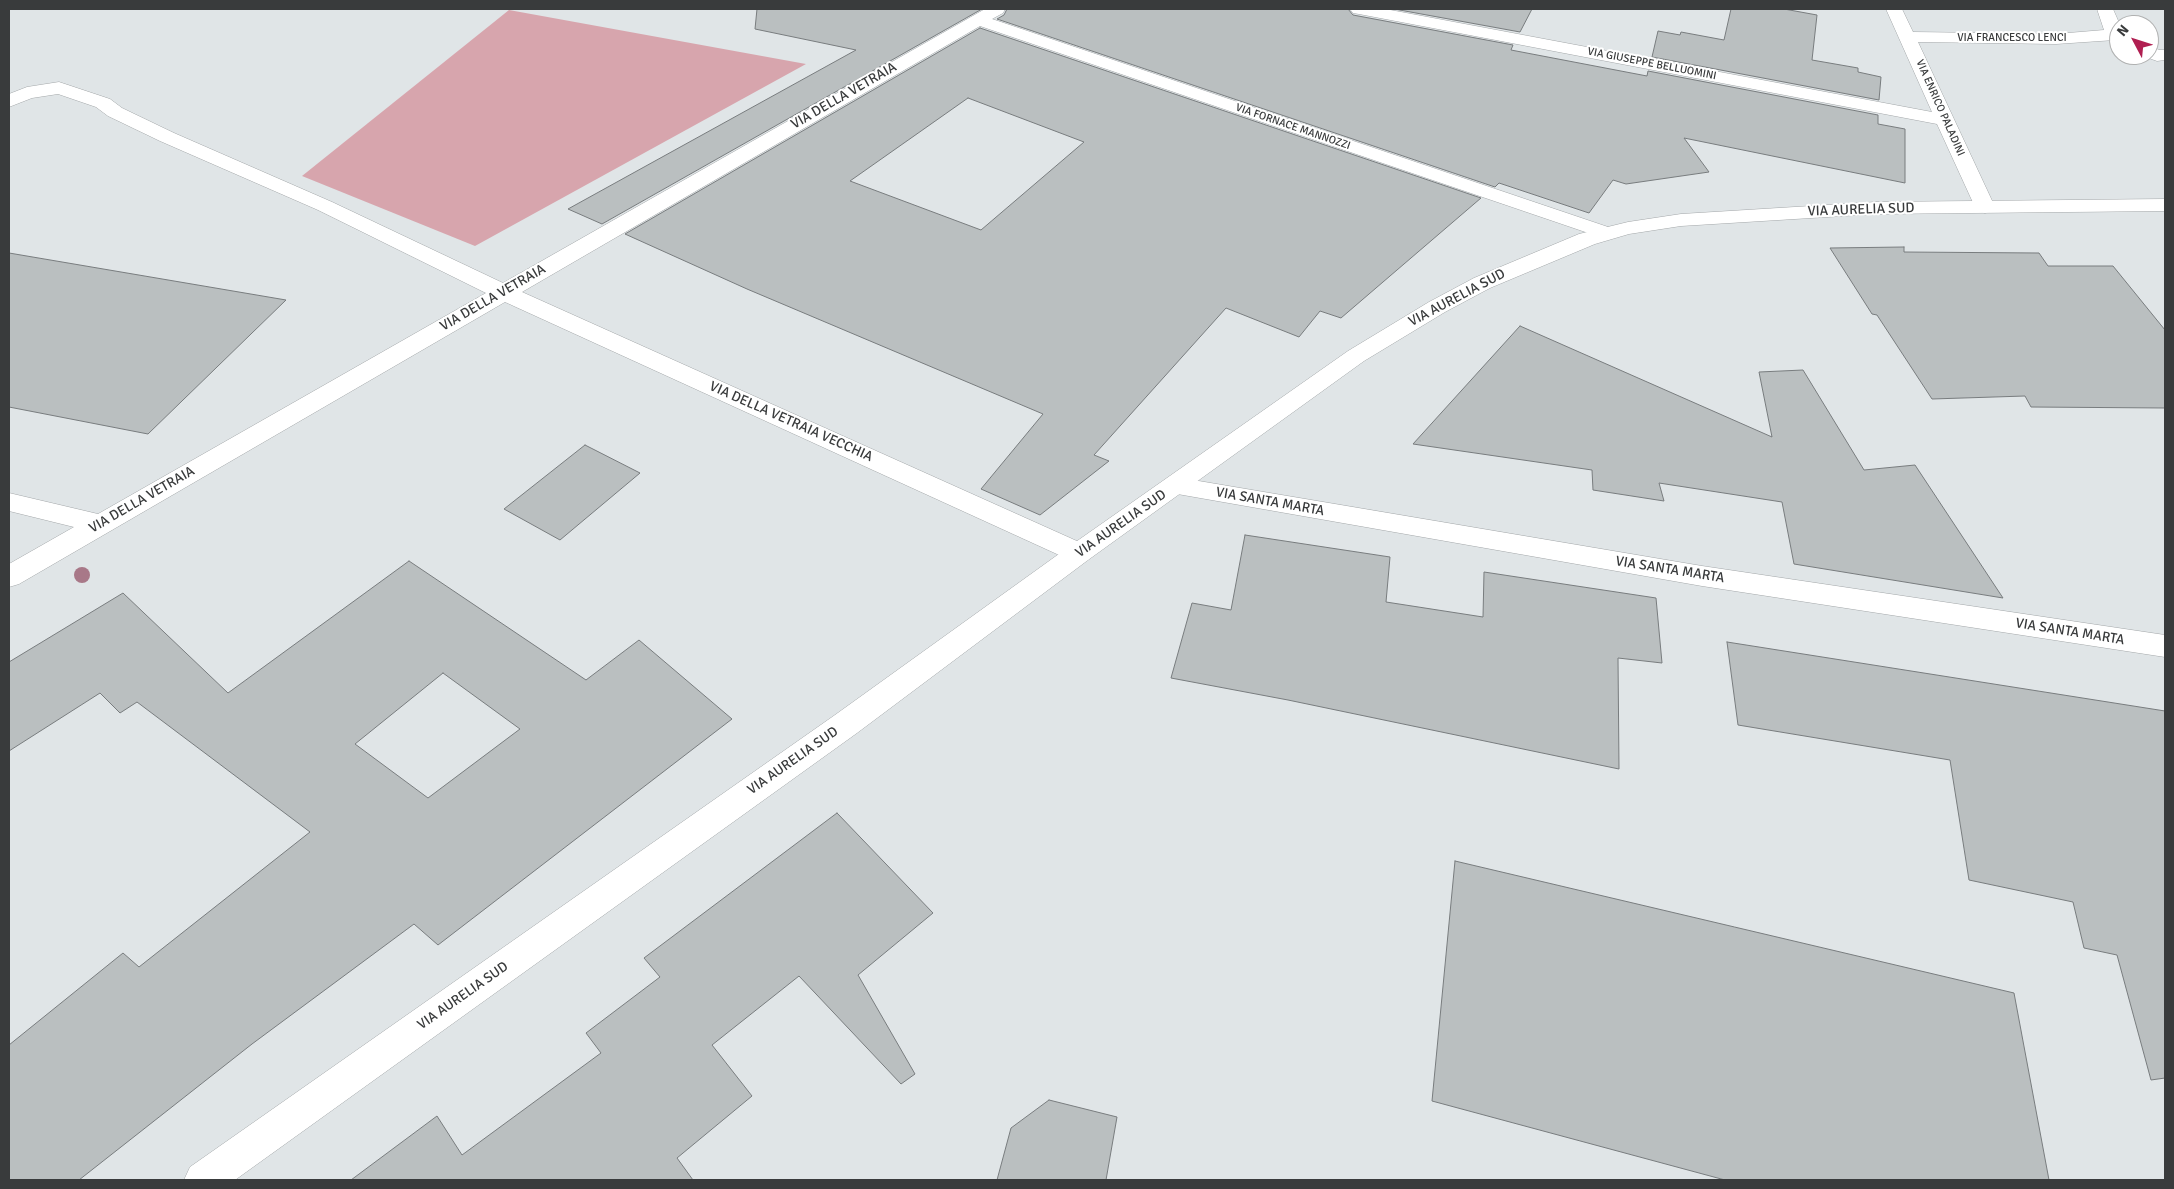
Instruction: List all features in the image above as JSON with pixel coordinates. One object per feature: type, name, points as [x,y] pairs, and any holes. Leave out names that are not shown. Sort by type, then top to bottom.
[{"type":"street","name":"VIA DELLA VETRAIA","points":[[9,577],[997,9]]},
{"type":"street","name":"VIA GIUSEPPE BELLUOMINI","points":[[1359,9],[1945,120]]},
{"type":"street","name":"VIA ENRICO PALADINI","points":[[1894,9],[1985,207]]},
{"type":"street","name":"VIA FORNACE MANNOZZI","points":[[978,20],[1607,233]]},
{"type":"street","name":"VIA FRANCESCO LENCI","points":[[1908,37],[2056,39],[2109,36]]},
{"type":"street","name":"VIA DELLA VETRAIA VECCHIA","points":[[9,101],[27,93],[59,88],[103,103],[115,112],[325,206],[503,292],[1080,553]]},
{"type":"street","name":"VIA AURELIA SUD","points":[[203,1180],[846,724],[1080,553],[1356,356],[1437,307],[1500,275],[1572,245],[1607,233],[1682,220],[1720,216],[1876,208],[2165,205]]},
{"type":"street","name":"VIA SANTA MARTA","points":[[1176,486],[1702,576],[2165,646]]},
{"type":"street","points":[[9,502],[100,524]]},
{"type":"shaded area","points":[[509,10],[806,64],[475,246],[302,176]]},
{"type":"building","points":[[757,9],[982,9],[602,224],[568,209],[856,50],[755,29]]},
{"type":"building","points":[[1007,9],[1348,9],[1353,15],[1513,45],[1511,50],[1647,76],[1648,71],[1878,115],[1878,124],[1905,129],[1905,183],[1684,138],[1709,172],[1626,184],[1613,180],[1589,213],[1499,183],[1495,187],[997,19],[1004,15]]},
{"type":"building","points":[[1394,9],[1532,9],[1520,32]]},
{"type":"building","points":[[1731,9],[1784,9],[1817,15],[1812,60],[1858,68],[1858,72],[1881,77],[1879,100],[1652,57],[1658,31],[1680,35],[1681,32],[1724,40]]},
{"type":"building","points":[[980,28],[1481,198],[1341,318],[1320,311],[1299,337],[1226,308],[1094,455],[1109,461],[1040,515],[981,489],[1043,414],[747,289],[625,234]],"holes":[[[968,98],[1084,142],[981,230],[850,181]]]},
{"type":"building","points":[[1904,247],[1904,252],[2039,253],[2048,266],[2113,266],[2165,330],[2165,408],[2031,407],[2025,396],[1932,399],[1877,315],[1872,314],[1830,248]]},
{"type":"building","points":[[9,253],[286,300],[148,434],[9,407]]},
{"type":"building","points":[[1520,326],[1772,437],[1759,372],[1803,370],[1864,470],[1915,465],[2003,598],[1794,564],[1782,502],[1659,483],[1664,501],[1593,490],[1592,470],[1413,444]]},
{"type":"building","points":[[585,445],[640,473],[560,540],[504,509]]},
{"type":"building","points":[[1245,535],[1390,557],[1386,602],[1483,617],[1484,572],[1656,598],[1662,663],[1618,658],[1619,769],[1288,700],[1171,678],[1192,603],[1231,610]]},
{"type":"building","points":[[409,561],[586,680],[639,640],[732,719],[438,945],[414,924],[252,1044],[79,1180],[9,1180],[9,1045],[123,953],[139,967],[310,832],[137,702],[120,713],[100,693],[9,751],[9,662],[123,593],[228,693]],"holes":[[[443,673],[520,729],[428,798],[355,744]]]},
{"type":"building","points":[[1727,642],[2165,711],[2165,1078],[2151,1080],[2117,955],[2084,948],[2073,902],[1969,880],[1950,760],[1738,725]]},
{"type":"building","points":[[837,813],[933,913],[858,975],[915,1074],[901,1084],[799,976],[712,1045],[752,1096],[677,1158],[693,1180],[351,1180],[437,1116],[462,1155],[601,1053],[586,1033],[660,977],[644,958]]},
{"type":"building","points":[[1455,861],[2014,993],[2049,1180],[1725,1180],[1432,1101]]},
{"type":"building","points":[[1049,1100],[1117,1117],[1106,1180],[997,1180],[1011,1128]]}]
